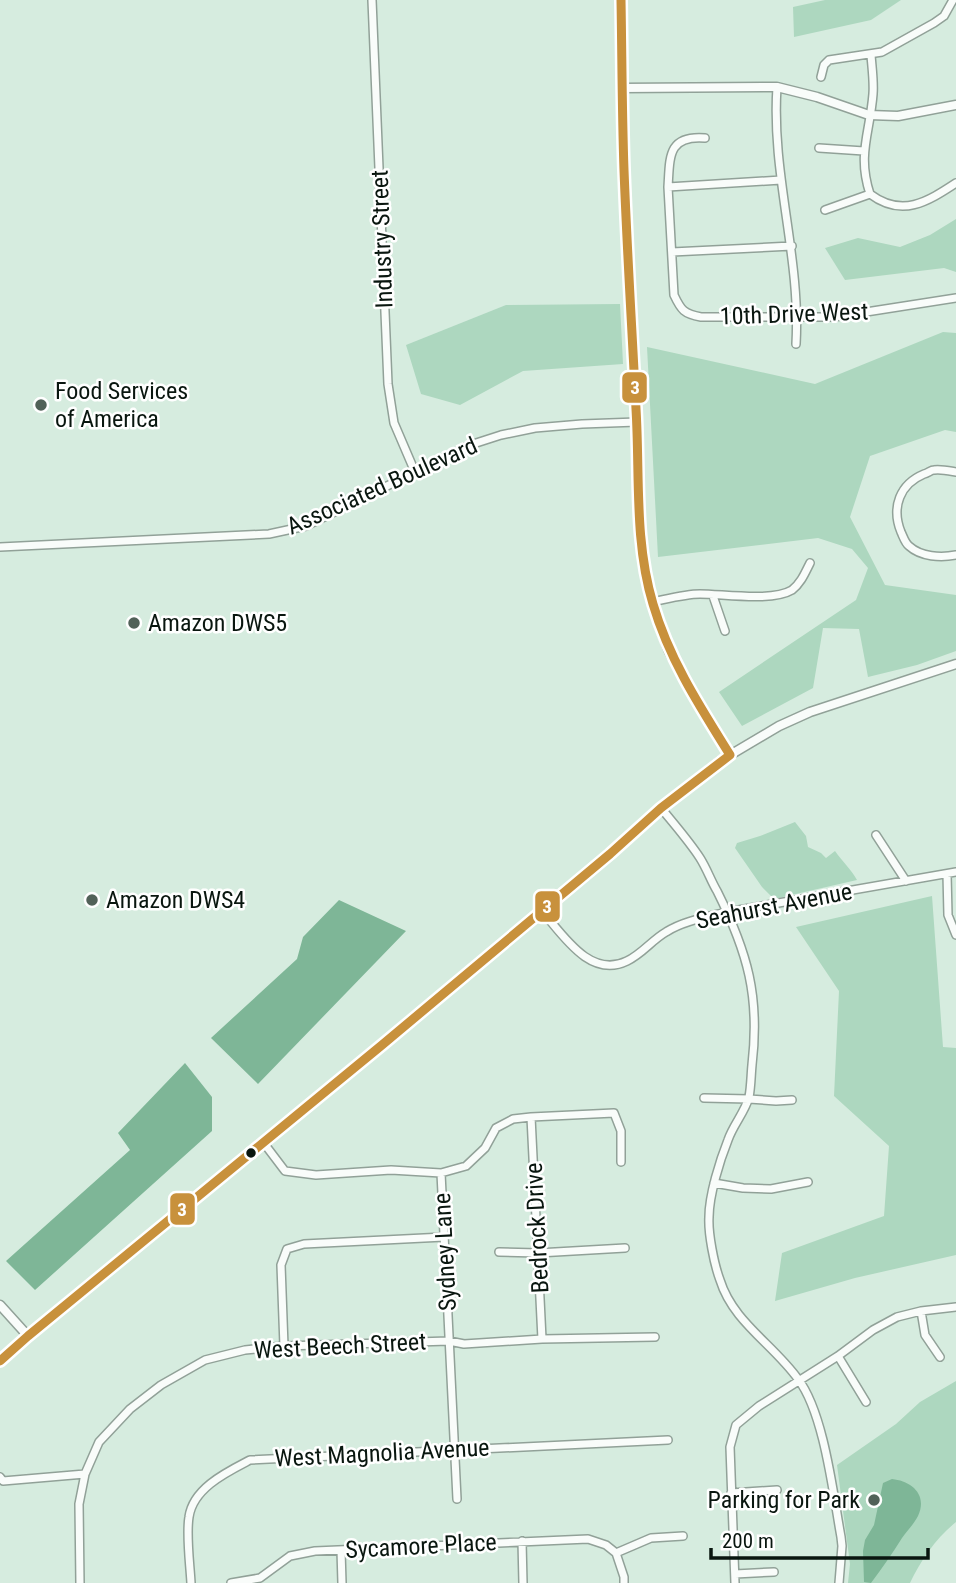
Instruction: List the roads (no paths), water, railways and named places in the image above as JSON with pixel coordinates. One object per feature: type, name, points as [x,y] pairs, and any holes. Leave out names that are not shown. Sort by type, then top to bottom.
[{"type":"street","name":"Industry Street","points":[[372,0],[390,406],[394,423],[415,472]]},
{"type":"street","points":[[621,0],[624,169],[644,565],[652,602],[669,651],[730,755]]},
{"type":"street","points":[[821,77],[824,65],[829,60],[882,52],[944,16],[953,0]]},
{"type":"street","points":[[871,55],[873,93],[864,151],[865,178],[870,194],[882,203],[893,206],[916,204],[933,198],[956,183]]},
{"type":"street","points":[[622,88],[777,87],[869,115],[898,116],[956,105]]},
{"type":"street","points":[[777,87],[775,117],[781,180],[792,246],[797,317],[796,344]]},
{"type":"street","points":[[705,138],[686,139],[677,144],[671,152],[668,187],[672,252],[792,246]]},
{"type":"street","points":[[818,148],[864,151]]},
{"type":"street","points":[[668,187],[781,180]]},
{"type":"street","points":[[825,210],[870,194]]},
{"type":"street","name":"10th Drive West","points":[[672,252],[674,295],[688,315],[834,317],[956,298]]},
{"type":"street","name":"Associated Boulevard","points":[[0,547],[285,532],[306,526],[470,445],[501,435],[535,428],[637,422]]},
{"type":"street","points":[[956,472],[934,470],[908,484],[898,497],[897,522],[909,546],[935,556],[956,555]]},
{"type":"street","points":[[652,602],[699,594],[738,597],[780,594],[791,590],[802,580],[810,563]]},
{"type":"street","points":[[713,596],[724,631]]},
{"type":"street","points":[[0,1362],[662,808],[730,755],[779,726],[810,712],[956,664]]},
{"type":"street","points":[[662,808],[701,859],[727,912],[748,965],[754,995],[755,1035],[749,1098],[728,1138],[714,1184],[709,1217],[713,1252],[720,1281],[734,1308],[799,1380],[811,1405],[820,1432],[842,1546],[839,1583]]},
{"type":"street","points":[[876,835],[906,881]]},
{"type":"street","name":"Seahurst Avenue","points":[[542,911],[572,946],[592,962],[606,965],[626,962],[675,927],[727,912],[956,872]]},
{"type":"street","points":[[947,874],[948,915],[956,935]]},
{"type":"street","points":[[704,1097],[792,1100]]},
{"type":"street","points":[[263,1142],[285,1171],[316,1175],[391,1170],[441,1173],[466,1166],[485,1149],[496,1128],[513,1119],[614,1113],[621,1131],[621,1162]]},
{"type":"street","name":"Bedrock Drive","points":[[531,1117],[542,1339]]},
{"type":"street","name":"Sydney Lane","points":[[441,1173],[457,1499]]},
{"type":"street","points":[[714,1184],[771,1189],[808,1182]]},
{"type":"street","points":[[285,1346],[281,1265],[287,1249],[304,1244],[444,1237]]},
{"type":"street","points":[[499,1252],[538,1253],[625,1248]]},
{"type":"street","points":[[0,1306],[28,1336]]},
{"type":"street","points":[[735,1583],[730,1447],[736,1425],[758,1406],[897,1317],[956,1307]]},
{"type":"street","points":[[921,1311],[925,1335],[940,1357]]},
{"type":"street","name":"West Beech Street","points":[[80,1583],[79,1504],[85,1474],[99,1442],[131,1409],[161,1385],[205,1360],[245,1350],[285,1346],[449,1341],[464,1344],[655,1336]]},
{"type":"street","points":[[838,1356],[866,1402]]},
{"type":"street","name":"West Magnolia Avenue","points":[[191,1583],[189,1516],[199,1495],[217,1477],[250,1460],[668,1440]]},
{"type":"street","points":[[1,1480],[85,1474]]},
{"type":"street","points":[[731,1493],[777,1490]]},
{"type":"street","points":[[624,1583],[616,1553],[651,1538],[683,1535]]},
{"type":"street","name":"Sycamore Place","points":[[231,1583],[260,1578],[290,1556],[314,1550],[587,1539],[606,1545],[616,1553]]},
{"type":"street","points":[[523,1541],[523,1583]]},
{"type":"street","points":[[341,1550],[342,1583]]},
{"type":"street","points":[[735,1574],[774,1572]]},
{"type":"place","name":"Food Services of America","points":[[41,405]]},
{"type":"place","name":"Amazon DWS5","points":[[134,623]]},
{"type":"place","name":"Amazon DWS4","points":[[92,900]]},
{"type":"place","name":"Parking for Park","points":[[874,1500]]}]
